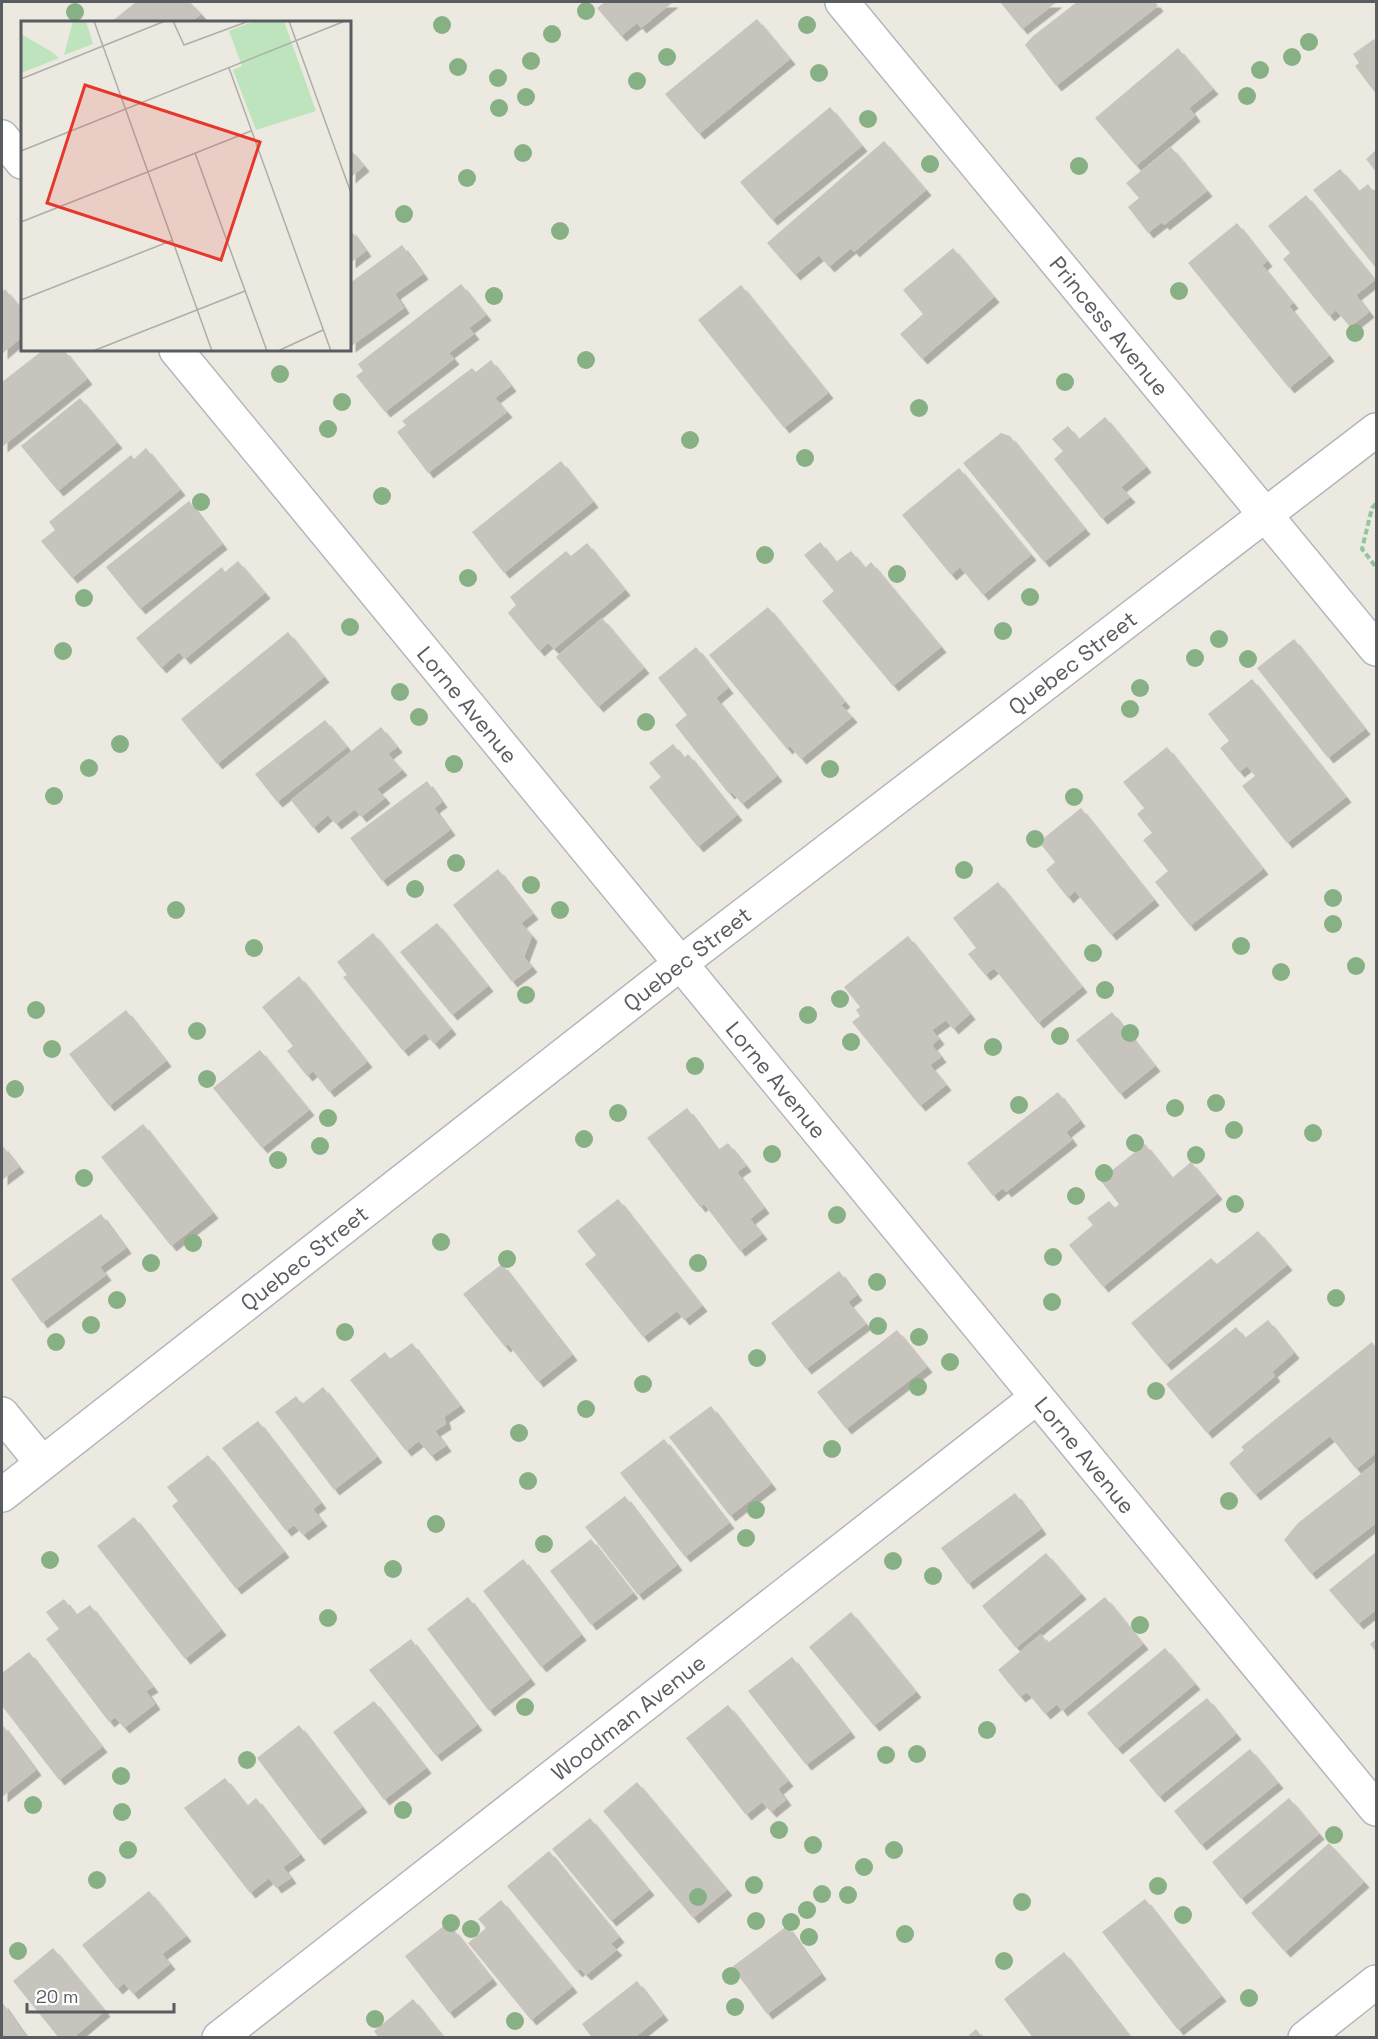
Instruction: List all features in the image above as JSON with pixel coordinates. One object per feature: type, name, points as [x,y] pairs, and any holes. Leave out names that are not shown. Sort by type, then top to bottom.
[{"type":"street","name":"Princess Avenue","points":[[842,2],[1377,649]]},
{"type":"street","points":[[2,137],[21,161]]},
{"type":"street","name":"Lorne Avenue","points":[[177,351],[1377,1809]]},
{"type":"street","name":"Quebec Street","points":[[2,1495],[681,963],[1377,430]]},
{"type":"street","name":"Woodman Avenue","points":[[219,2037],[1037,1397]]},
{"type":"street","points":[[2,1414],[42,1463]]},
{"type":"street","points":[[1305,2037],[1377,1982]]},
{"type":"path","points":[[1377,504],[1372,508],[1362,549],[1377,567]]},
{"type":"building","points":[[136,2],[190,2],[201,14],[192,21],[112,21]]},
{"type":"building","points":[[605,2],[673,2],[641,28],[637,23],[621,36],[597,8]]},
{"type":"building","points":[[1000,2],[1057,2],[1022,29]]},
{"type":"building","points":[[1077,2],[1155,2],[1158,6],[1056,86],[1025,45],[1033,36]]},
{"type":"building","points":[[757,19],[790,59],[699,134],[665,94]]},
{"type":"building","points":[[1374,39],[1376,43],[1376,94],[1355,66],[1359,63],[1353,54]]},
{"type":"building","points":[[1178,48],[1213,89],[1189,108],[1195,116],[1136,166],[1095,118]]},
{"type":"building","points":[[830,107],[862,146],[772,220],[740,182]]},
{"type":"building","points":[[884,141],[926,190],[854,252],[851,248],[829,267],[819,255],[795,275],[767,243]]},
{"type":"building","points":[[1171,147],[1207,191],[1164,225],[1162,222],[1148,233],[1128,207],[1139,198],[1126,183]]},
{"type":"building","points":[[351,150],[364,166],[351,177]]},
{"type":"building","points":[[1376,150],[1376,172],[1366,159]]},
{"type":"building","points":[[1340,169],[1359,191],[1368,184],[1376,195],[1376,268],[1313,190]]},
{"type":"building","points":[[1306,195],[1375,280],[1356,295],[1369,312],[1350,327],[1336,310],[1329,316],[1283,259],[1290,253],[1268,226]]},
{"type":"building","points":[[1237,223],[1267,261],[1262,265],[1293,303],[1289,306],[1329,356],[1289,388],[1188,263]]},
{"type":"building","points":[[351,230],[366,251],[351,262]]},
{"type":"building","points":[[402,245],[423,274],[395,294],[404,308],[351,346],[351,282]]},
{"type":"building","points":[[953,248],[994,297],[922,359],[900,334],[923,314],[903,290]]},
{"type":"building","points":[[461,284],[486,315],[469,328],[474,334],[449,353],[454,359],[385,412],[356,376],[363,371],[358,364]]},
{"type":"building","points":[[741,285],[828,393],[784,428],[698,320]]},
{"type":"building","points":[[5,289],[21,309],[21,338],[2,354],[2,292]]},
{"type":"building","points":[[42,351],[65,351],[87,379],[2,447],[2,382]]},
{"type":"building","points":[[491,360],[511,386],[495,398],[507,412],[428,473],[397,432],[406,425],[402,421],[472,368],[476,372]]},
{"type":"building","points":[[80,398],[117,443],[58,491],[21,446]]},
{"type":"building","points":[[1105,417],[1146,467],[1121,487],[1130,497],[1102,519],[1054,459],[1063,451],[1052,439],[1068,426],[1079,439]]},
{"type":"building","points":[[1001,433],[1010,436],[1085,529],[1044,562],[963,463]]},
{"type":"building","points":[[146,448],[180,490],[72,578],[41,541],[55,530],[49,522],[131,455],[134,459]]},
{"type":"building","points":[[561,461],[593,502],[504,573],[472,532]]},
{"type":"building","points":[[959,468],[1031,555],[983,595],[960,567],[951,575],[902,515]]},
{"type":"building","points":[[189,501],[222,544],[140,609],[106,567]]},
{"type":"building","points":[[820,542],[836,562],[851,551],[865,568],[871,562],[941,647],[893,686],[822,601],[834,591],[804,555]]},
{"type":"building","points":[[587,543],[625,590],[554,649],[548,643],[539,651],[508,613],[516,605],[510,597],[566,551],[571,556]]},
{"type":"building","points":[[238,561],[265,593],[185,659],[179,652],[161,668],[136,638],[222,567],[225,572]]},
{"type":"building","points":[[768,607],[845,702],[841,705],[852,717],[801,759],[790,746],[787,749],[709,655]]},
{"type":"building","points":[[602,618],[644,668],[598,707],[556,657]]},
{"type":"building","points":[[288,632],[324,677],[217,764],[181,719]]},
{"type":"building","points":[[1294,639],[1365,729],[1328,758],[1257,668]]},
{"type":"building","points":[[696,647],[728,688],[716,698],[777,776],[742,804],[732,792],[729,794],[675,725],[687,715],[658,678]]},
{"type":"building","points":[[1252,679],[1346,797],[1287,843],[1242,786],[1255,776],[1247,766],[1239,772],[1220,748],[1229,741],[1208,714]]},
{"type":"building","points":[[325,720],[347,747],[277,802],[255,774]]},
{"type":"building","points":[[381,727],[397,747],[388,754],[402,770],[377,789],[385,798],[361,817],[355,809],[336,824],[328,815],[313,828],[291,800]]},
{"type":"building","points":[[673,744],[684,758],[688,754],[737,815],[698,847],[649,787],[661,777],[649,763]]},
{"type":"building","points":[[1167,747],[1263,869],[1190,926],[1155,882],[1168,871],[1143,840],[1152,833],[1137,814],[1144,808],[1123,782]]},
{"type":"building","points":[[427,781],[442,802],[434,808],[450,830],[382,881],[350,838]]},
{"type":"building","points":[[1081,808],[1154,900],[1111,935],[1075,891],[1068,898],[1046,870],[1055,862],[1039,842]]},
{"type":"building","points":[[498,869],[533,914],[521,923],[532,936],[524,957],[532,967],[512,982],[453,905]]},
{"type":"building","points":[[998,882],[1082,987],[1038,1023],[994,968],[985,975],[968,954],[976,948],[953,918]]},
{"type":"building","points":[[437,923],[488,986],[452,1015],[400,952]]},
{"type":"building","points":[[373,933],[451,1029],[434,1044],[425,1033],[403,1051],[343,977],[347,975],[337,962]]},
{"type":"building","points":[[908,936],[970,1014],[953,1029],[946,1020],[932,1030],[939,1039],[932,1045],[941,1057],[930,1065],[946,1085],[920,1106],[852,1022],[860,1016],[856,1010],[860,1007],[844,987]]},
{"type":"building","points":[[299,976],[367,1062],[329,1092],[313,1071],[307,1076],[287,1051],[293,1046],[262,1007]]},
{"type":"building","points":[[126,1010],[166,1061],[109,1106],[69,1054]]},
{"type":"building","points":[[1112,1012],[1155,1066],[1120,1094],[1076,1040]]},
{"type":"building","points":[[260,1050],[309,1110],[262,1148],[213,1088]]},
{"type":"building","points":[[1058,1092],[1080,1121],[1066,1132],[1072,1140],[1006,1192],[1003,1188],[993,1196],[967,1163]]},
{"type":"building","points":[[687,1108],[718,1150],[728,1143],[746,1166],[737,1172],[764,1208],[750,1219],[762,1234],[740,1251],[704,1204],[700,1207],[647,1138]]},
{"type":"building","points":[[143,1124],[213,1213],[171,1246],[101,1157]]},
{"type":"building","points":[[1145,1144],[1172,1178],[1191,1162],[1217,1194],[1103,1287],[1069,1245],[1093,1225],[1087,1218],[1109,1201],[1115,1208],[1119,1204],[1100,1180]]},
{"type":"building","points":[[2,1145],[19,1167],[2,1180]]},
{"type":"building","points":[[618,1199],[702,1306],[684,1320],[677,1311],[643,1337],[585,1264],[596,1255],[577,1231]]},
{"type":"building","points":[[101,1214],[126,1248],[100,1267],[106,1275],[42,1323],[11,1279]]},
{"type":"building","points":[[1258,1231],[1287,1265],[1166,1365],[1131,1323],[1211,1258],[1217,1264]]},
{"type":"building","points":[[502,1264],[572,1355],[538,1382],[508,1344],[505,1347],[463,1294]]},
{"type":"building","points":[[839,1271],[857,1295],[848,1302],[866,1324],[806,1369],[771,1323]]},
{"type":"building","points":[[1268,1320],[1294,1353],[1272,1372],[1275,1376],[1207,1433],[1166,1384],[1236,1327],[1245,1338]]},
{"type":"building","points":[[897,1330],[927,1367],[846,1429],[817,1392]]},
{"type":"building","points":[[1372,1342],[1376,1348],[1376,1453],[1356,1469],[1330,1436],[1255,1495],[1229,1463],[1244,1450],[1241,1447]]},
{"type":"building","points":[[412,1343],[460,1406],[444,1417],[446,1424],[435,1431],[446,1446],[431,1456],[419,1441],[406,1451],[350,1380],[385,1352],[390,1359]]},
{"type":"building","points":[[323,1387],[377,1457],[334,1490],[275,1412],[296,1396],[302,1404]]},
{"type":"building","points":[[711,1406],[771,1484],[730,1516],[669,1437]]},
{"type":"building","points":[[258,1421],[321,1503],[313,1509],[322,1521],[303,1535],[294,1525],[286,1531],[222,1448]]},
{"type":"building","points":[[664,1439],[729,1523],[685,1557],[620,1473]]},
{"type":"building","points":[[208,1455],[284,1552],[236,1589],[172,1506],[178,1501],[167,1487]]},
{"type":"building","points":[[1376,1462],[1376,1523],[1311,1574],[1284,1540],[1298,1523]]},
{"type":"building","points":[[1015,1493],[1041,1529],[968,1584],[941,1548]]},
{"type":"building","points":[[625,1496],[677,1565],[638,1595],[585,1527]]},
{"type":"building","points":[[134,1517],[221,1630],[185,1659],[97,1546]]},
{"type":"building","points":[[591,1539],[633,1593],[591,1625],[550,1571]]},
{"type":"building","points":[[1376,1552],[1376,1610],[1358,1624],[1329,1590]]},
{"type":"building","points":[[1046,1553],[1081,1594],[1016,1648],[982,1606]]},
{"type":"building","points":[[523,1559],[581,1635],[541,1667],[483,1591]]},
{"type":"building","points":[[468,1597],[530,1679],[489,1711],[427,1629]]},
{"type":"building","points":[[1105,1597],[1143,1644],[1062,1711],[1057,1704],[1045,1714],[1027,1692],[1020,1697],[998,1670],[1041,1634],[1048,1643]]},
{"type":"building","points":[[64,1599],[76,1615],[90,1605],[153,1687],[146,1691],[155,1704],[124,1728],[115,1717],[109,1722],[46,1639],[59,1629],[46,1612]]},
{"type":"building","points":[[851,1612],[916,1692],[874,1726],[809,1647]]},
{"type":"building","points":[[411,1639],[477,1725],[436,1756],[369,1670]]},
{"type":"building","points":[[1376,1639],[1376,1652],[1370,1644]]},
{"type":"building","points":[[1165,1648],[1195,1684],[1117,1749],[1087,1713]]},
{"type":"building","points":[[29,1652],[102,1747],[59,1780],[2,1706],[2,1673]]},
{"type":"building","points":[[792,1657],[850,1732],[806,1765],[748,1691]]},
{"type":"building","points":[[1207,1698],[1236,1734],[1159,1797],[1129,1760]]},
{"type":"building","points":[[374,1701],[426,1768],[384,1800],[333,1732]]},
{"type":"building","points":[[728,1705],[788,1781],[778,1789],[786,1800],[771,1812],[762,1802],[746,1815],[686,1738]]},
{"type":"building","points":[[2,1724],[36,1770],[2,1797]]},
{"type":"building","points":[[299,1725],[362,1807],[319,1840],[257,1758]]},
{"type":"building","points":[[1250,1749],[1278,1783],[1201,1845],[1174,1811]]},
{"type":"building","points":[[225,1778],[247,1806],[256,1798],[300,1855],[283,1867],[291,1878],[276,1888],[269,1878],[250,1893],[184,1808]]},
{"type":"building","points":[[637,1782],[727,1890],[693,1918],[603,1811]]},
{"type":"building","points":[[1289,1798],[1319,1834],[1241,1899],[1212,1862]]},
{"type":"building","points":[[590,1818],[649,1890],[611,1921],[552,1849]]},
{"type":"building","points":[[1329,1843],[1364,1882],[1285,1952],[1251,1913]]},
{"type":"building","points":[[549,1851],[619,1937],[611,1944],[617,1950],[586,1975],[580,1969],[577,1972],[507,1886]]},
{"type":"building","points":[[149,1891],[186,1936],[162,1954],[170,1964],[133,1994],[124,1983],[117,1989],[82,1945]]},
{"type":"building","points":[[1145,1899],[1221,1996],[1178,2030],[1102,1932]]},
{"type":"building","points":[[501,1900],[572,1987],[531,2020],[468,1943],[486,1928],[478,1919]]},
{"type":"building","points":[[445,1925],[454,1930],[492,1979],[449,2013],[405,1956]]},
{"type":"building","points":[[787,1926],[821,1974],[767,2014],[732,1967]]},
{"type":"building","points":[[53,1948],[105,2011],[73,2038],[59,2038],[13,1981]]},
{"type":"building","points":[[1064,1952],[1131,2038],[1033,2038],[1004,1999]]},
{"type":"building","points":[[637,1981],[663,2015],[634,2038],[592,2038],[582,2024]]},
{"type":"building","points":[[413,1999],[444,2038],[379,2038],[374,2031]]},
{"type":"building","points":[[2,2002],[27,2038],[2,2038]]},
{"type":"building","points":[[976,2029],[983,2038],[966,2038]]}]
